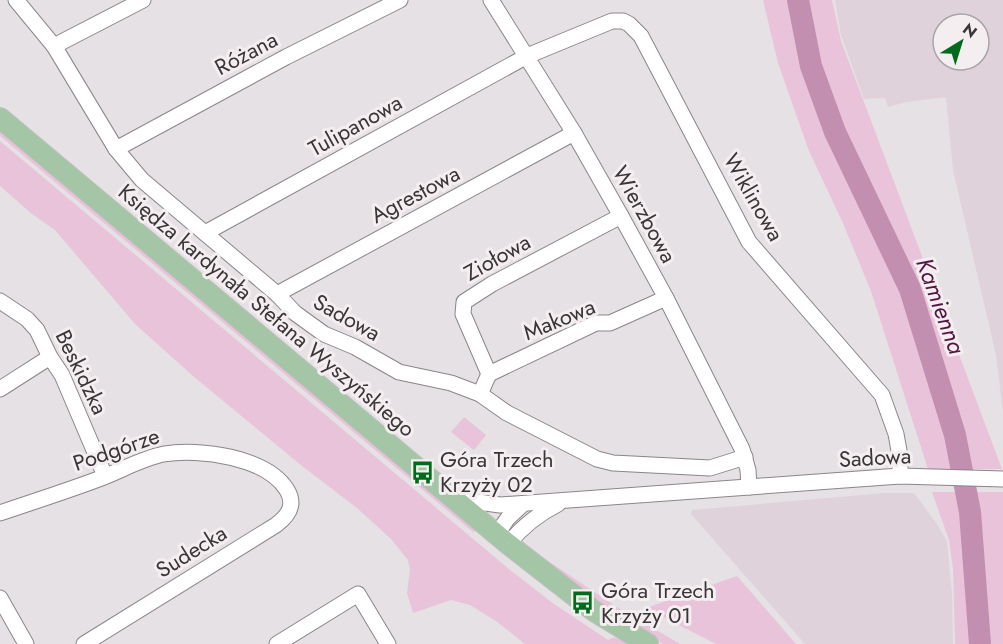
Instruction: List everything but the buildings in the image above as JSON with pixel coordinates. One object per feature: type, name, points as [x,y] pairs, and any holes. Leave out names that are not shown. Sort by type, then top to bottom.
[{"type":"main road","name":"Księdza kardynała Stefana Wyszyńskiego","points":[[0,118],[502,540],[594,611],[648,644]]},
{"type":"street","name":"Sadowa","points":[[16,0],[54,46],[116,149],[142,180],[277,294],[295,314],[324,334],[355,347],[399,372],[451,383],[480,394],[507,413],[607,462],[710,468],[745,457]]},
{"type":"street","points":[[54,46],[142,0]]},
{"type":"street","name":"Różana","points":[[116,149],[286,57],[400,0]]},
{"type":"street","name":"Wierzbowa","points":[[491,0],[574,133],[621,216],[666,298],[745,457]]},
{"type":"street","name":"Wiklinowa","points":[[526,56],[612,21],[623,21],[635,28],[648,47],[749,242],[882,395],[897,434],[900,476]]},
{"type":"street","name":"Tulipanowa","points":[[205,233],[526,56]]},
{"type":"street","name":"Agrestowa","points":[[277,294],[574,133]]},
{"type":"street","name":"Ziołowa","points":[[489,374],[463,314],[464,302],[492,284],[621,216]]},
{"type":"street","name":"Makowa","points":[[489,374],[596,324],[610,323],[666,298]]},
{"type":"street","name":"Beskidzka","points":[[0,301],[27,319],[37,330],[62,375],[105,476]]},
{"type":"street","points":[[0,389],[50,357]]},
{"type":"street","points":[[480,394],[489,374]]},
{"type":"street","name":"Podgórze","points":[[0,513],[164,454],[198,452],[241,461],[268,472],[279,481]]},
{"type":"street","points":[[745,457],[749,487]]},
{"type":"street","name":"Sadowa","points":[[454,499],[500,506],[900,476],[1003,479]]},
{"type":"street","name":"Sudecka","points":[[84,644],[284,518],[290,509],[291,501],[289,492],[279,481]]},
{"type":"street","name":"Sadowa","points":[[502,540],[520,530],[545,510],[567,501]]},
{"type":"street","points":[[502,540],[508,518],[523,504]]},
{"type":"street","points":[[277,644],[358,594],[388,644]]},
{"type":"street","points":[[0,598],[25,643]]},
{"type":"shaded area","points":[[763,0],[832,0],[841,41],[1002,469],[928,469],[871,291],[843,223],[809,151],[778,63]]},
{"type":"shaded area","points":[[835,0],[1003,0],[1003,412],[996,355],[953,170],[946,97],[906,102],[888,107],[885,98],[864,99],[841,35]]},
{"type":"shaded area","points":[[0,130],[478,529],[473,532],[0,136]]},
{"type":"shaded area","points":[[0,141],[510,570],[554,604],[608,640],[614,637],[630,644],[525,644],[496,621],[470,605],[451,600],[413,613],[407,593],[410,570],[408,560],[391,539],[357,508],[193,376],[135,324],[55,230],[32,214],[0,186]]},
{"type":"shaded area","points":[[464,417],[486,435],[474,450],[451,432]]},
{"type":"shaded area","points":[[932,492],[1003,492],[1003,644],[955,644],[953,569],[949,540]]},
{"type":"shaded area","points":[[885,493],[914,493],[947,541],[952,594],[953,644],[805,644],[691,514],[692,510]]},
{"type":"shaded area","points":[[541,556],[615,606],[680,644],[663,644],[584,596],[535,557]]},
{"type":"shaded area","points":[[737,576],[796,644],[716,644],[646,608]]},
{"type":"waterway","name":"Kamienna","points":[[798,0],[811,66],[835,132],[910,289],[955,435],[970,512],[980,644]]},
{"type":"place","name":"Góra Trzech Krzyży 02","points":[[422,472]]},
{"type":"place","name":"Góra Trzech Krzyży 01","points":[[583,603]]}]
